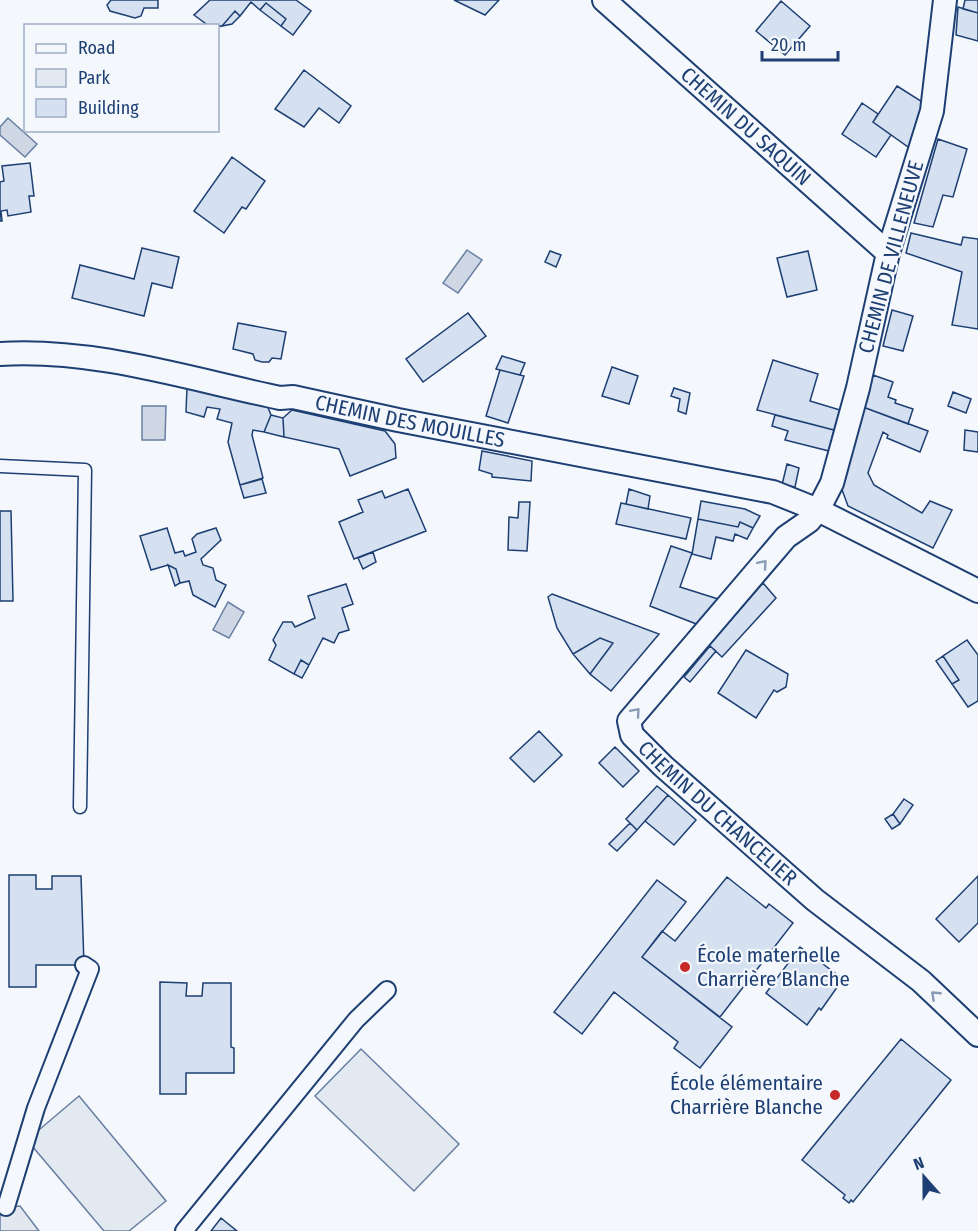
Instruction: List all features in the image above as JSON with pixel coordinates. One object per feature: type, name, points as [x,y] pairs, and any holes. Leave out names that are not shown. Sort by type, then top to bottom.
[{"type":"street","name":"CHEMIN DU SAQUIN","points":[[604,0],[888,253]]},
{"type":"street","name":"CHEMIN DE VILLENEUVE","points":[[818,510],[832,483],[888,253],[932,111],[945,0]]},
{"type":"street","name":"CHEMIN DES MOUILLES","points":[[0,354],[34,352],[106,361],[280,399],[293,397],[409,423],[773,492],[818,510],[978,591]]},
{"type":"street","name":"CHEMIN DU CHANCELIER","points":[[818,510],[809,520],[786,537],[629,720],[632,735],[663,766],[806,892],[921,981],[978,1035]]},
{"type":"street","points":[[6,1207],[36,1108],[90,969],[84,965]]},
{"type":"street","points":[[184,1231],[356,1020],[387,990]]},
{"type":"lane","points":[[0,466],[85,470],[80,807]]},
{"type":"green space","points":[[361,1049],[459,1144],[414,1191],[315,1096]]},
{"type":"green space","points":[[79,1096],[166,1201],[129,1231],[104,1231],[27,1140]]},
{"type":"shaded area","points":[[8,118],[37,144],[25,157],[0,135],[0,127]]},
{"type":"shaded area","points":[[467,250],[482,260],[458,293],[443,283]]},
{"type":"shaded area","points":[[142,406],[166,406],[165,440],[142,440]]},
{"type":"shaded area","points":[[228,602],[244,612],[229,638],[213,630]]},
{"type":"shaded area","points":[[20,1206],[39,1231],[0,1231],[0,1208]]},
{"type":"building","points":[[111,0],[158,0],[158,8],[144,8],[141,16],[135,18],[110,11],[107,5]]},
{"type":"building","points":[[210,0],[296,0],[311,11],[293,35],[281,26],[286,19],[266,3],[260,10],[251,2],[240,16],[235,11],[222,26],[206,24],[194,15]]},
{"type":"building","points":[[454,0],[499,0],[485,15]]},
{"type":"building","points":[[965,0],[978,0],[978,13],[963,9]]},
{"type":"building","points":[[781,1],[810,26],[785,55],[756,31]]},
{"type":"building","points":[[266,3],[286,19],[281,26],[260,10]]},
{"type":"building","points":[[958,7],[978,13],[978,41],[956,35]]},
{"type":"building","points":[[235,11],[240,16],[232,24],[222,26]]},
{"type":"building","points":[[304,70],[351,106],[339,123],[319,108],[304,127],[275,109]]},
{"type":"building","points":[[897,86],[924,103],[911,149],[873,122]]},
{"type":"building","points":[[862,103],[878,114],[873,122],[891,135],[876,157],[842,134]]},
{"type":"building","points":[[938,139],[967,149],[953,197],[943,195],[933,227],[914,223]]},
{"type":"building","points":[[232,157],[265,181],[246,209],[242,207],[224,233],[194,211]]},
{"type":"building","points":[[30,163],[34,196],[29,196],[31,212],[8,216],[7,210],[1,211],[2,221],[0,221],[0,182],[4,181],[2,166]]},
{"type":"building","points":[[911,233],[961,245],[963,237],[978,239],[978,329],[952,325],[962,272],[906,253]]},
{"type":"building","points":[[142,248],[179,257],[172,288],[152,283],[144,316],[72,298],[80,265],[134,279]]},
{"type":"building","points":[[550,251],[561,255],[556,267],[545,262]]},
{"type":"building","points":[[808,251],[817,290],[787,297],[777,258]]},
{"type":"building","points":[[892,310],[913,316],[903,351],[883,346]]},
{"type":"building","points":[[468,313],[486,336],[423,382],[406,359]]},
{"type":"building","points":[[238,323],[286,332],[281,359],[272,358],[269,362],[262,362],[255,360],[253,354],[233,349]]},
{"type":"building","points":[[502,356],[525,363],[520,375],[496,369]]},
{"type":"building","points":[[773,360],[818,374],[810,401],[840,410],[834,430],[757,410]]},
{"type":"building","points":[[612,367],[638,376],[629,404],[602,396]]},
{"type":"building","points":[[500,370],[524,376],[508,423],[486,416]]},
{"type":"building","points":[[873,375],[893,382],[888,397],[896,400],[895,403],[913,409],[908,424],[863,407]]},
{"type":"building","points":[[187,387],[267,405],[271,415],[264,432],[253,430],[252,435],[263,478],[240,485],[228,442],[232,423],[217,419],[220,409],[207,407],[204,417],[186,412]]},
{"type":"building","points":[[674,388],[690,393],[686,414],[678,411],[680,399],[671,396]]},
{"type":"building","points":[[953,392],[971,399],[966,413],[948,406]]},
{"type":"building","points":[[863,407],[928,431],[920,452],[887,438],[888,435],[883,432],[868,473],[874,485],[922,513],[930,501],[952,510],[933,548],[848,506],[841,487]]},
{"type":"building","points":[[292,410],[385,431],[395,444],[396,458],[350,476],[339,449],[284,437],[283,418]]},
{"type":"building","points":[[271,415],[283,418],[284,437],[264,432]]},
{"type":"building","points":[[775,415],[834,430],[829,451],[785,440],[788,431],[772,426]]},
{"type":"building","points":[[965,430],[978,432],[978,452],[964,450]]},
{"type":"building","points":[[482,451],[532,461],[531,481],[492,477],[492,474],[479,470]]},
{"type":"building","points":[[787,464],[799,468],[795,487],[782,485]]},
{"type":"building","points":[[262,479],[266,493],[244,498],[240,485]]},
{"type":"building","points":[[408,489],[426,531],[354,559],[339,522],[363,512],[358,500],[382,491],[385,498]]},
{"type":"building","points":[[629,489],[650,496],[648,509],[626,504]]},
{"type":"building","points":[[701,501],[745,509],[760,516],[753,528],[740,522],[738,527],[698,519]]},
{"type":"building","points":[[519,502],[530,502],[527,551],[508,550],[509,517],[518,518]]},
{"type":"building","points":[[621,503],[691,518],[686,539],[616,524]]},
{"type":"building","points":[[0,511],[11,511],[13,601],[0,601]]},
{"type":"building","points":[[698,519],[738,527],[740,522],[753,528],[747,539],[735,534],[733,541],[716,537],[711,559],[692,554]]},
{"type":"building","points":[[167,528],[175,553],[183,551],[185,556],[196,552],[192,539],[197,534],[216,528],[221,540],[201,559],[203,565],[213,568],[216,580],[226,585],[215,607],[193,595],[189,581],[180,583],[176,569],[168,565],[151,570],[140,536]]},
{"type":"building","points":[[671,546],[692,553],[680,587],[718,599],[699,625],[650,606]]},
{"type":"building","points":[[373,552],[376,562],[363,569],[358,558]]},
{"type":"building","points":[[168,565],[176,569],[180,583],[175,586]]},
{"type":"building","points":[[763,583],[776,598],[722,657],[709,645]]},
{"type":"building","points":[[346,584],[353,604],[342,608],[349,630],[339,633],[334,643],[323,638],[309,665],[301,660],[294,674],[269,660],[276,645],[273,640],[283,622],[292,622],[295,627],[315,618],[308,596]]},
{"type":"building","points":[[552,594],[659,634],[611,691],[590,674],[613,643],[600,638],[573,654],[557,628],[548,597]]},
{"type":"building","points":[[600,638],[613,643],[590,674],[573,654]]},
{"type":"building","points":[[967,640],[978,655],[978,701],[968,707],[952,684],[959,680],[943,656]]},
{"type":"building","points":[[710,646],[716,651],[690,682],[684,677]]},
{"type":"building","points":[[746,650],[788,674],[786,687],[777,692],[774,690],[756,718],[718,693]]},
{"type":"building","points":[[943,656],[959,680],[952,684],[936,661]]},
{"type":"building","points":[[301,660],[309,665],[302,678],[294,674]]},
{"type":"building","points":[[539,731],[562,755],[534,782],[510,758]]},
{"type":"building","points":[[615,747],[639,771],[623,787],[599,763]]},
{"type":"building","points":[[657,786],[668,795],[637,830],[626,819]]},
{"type":"building","points":[[668,795],[696,820],[674,845],[645,821]]},
{"type":"building","points":[[904,799],[913,805],[900,824],[893,814]]},
{"type":"building","points":[[893,814],[900,824],[892,829],[885,819]]},
{"type":"building","points":[[630,823],[637,830],[617,851],[609,844]]},
{"type":"building","points":[[9,875],[36,875],[36,889],[52,889],[52,876],[81,876],[84,965],[36,965],[36,987],[9,987]]},
{"type":"building","points":[[978,876],[978,923],[959,942],[936,919]]},
{"type":"building","points":[[727,877],[766,908],[769,904],[793,923],[720,1017],[642,957],[662,931],[675,941]]},
{"type":"building","points":[[657,880],[686,902],[642,957],[732,1027],[700,1068],[674,1048],[678,1042],[614,992],[582,1034],[554,1012]]},
{"type":"building","points":[[800,947],[843,979],[807,1025],[766,993]]},
{"type":"building","points":[[160,982],[187,983],[186,996],[202,996],[203,983],[231,983],[231,1047],[234,1048],[234,1073],[186,1073],[186,1094],[160,1094]]},
{"type":"building","points":[[901,1039],[951,1080],[853,1202],[851,1200],[849,1203],[843,1198],[845,1195],[802,1160]]},
{"type":"building","points":[[221,1218],[237,1231],[211,1231]]},
{"type":"place","name":"École maternelle Charrière Blanche","points":[[685,967]]},
{"type":"place","name":"École élémentaire Charrière Blanche","points":[[835,1095]]}]
